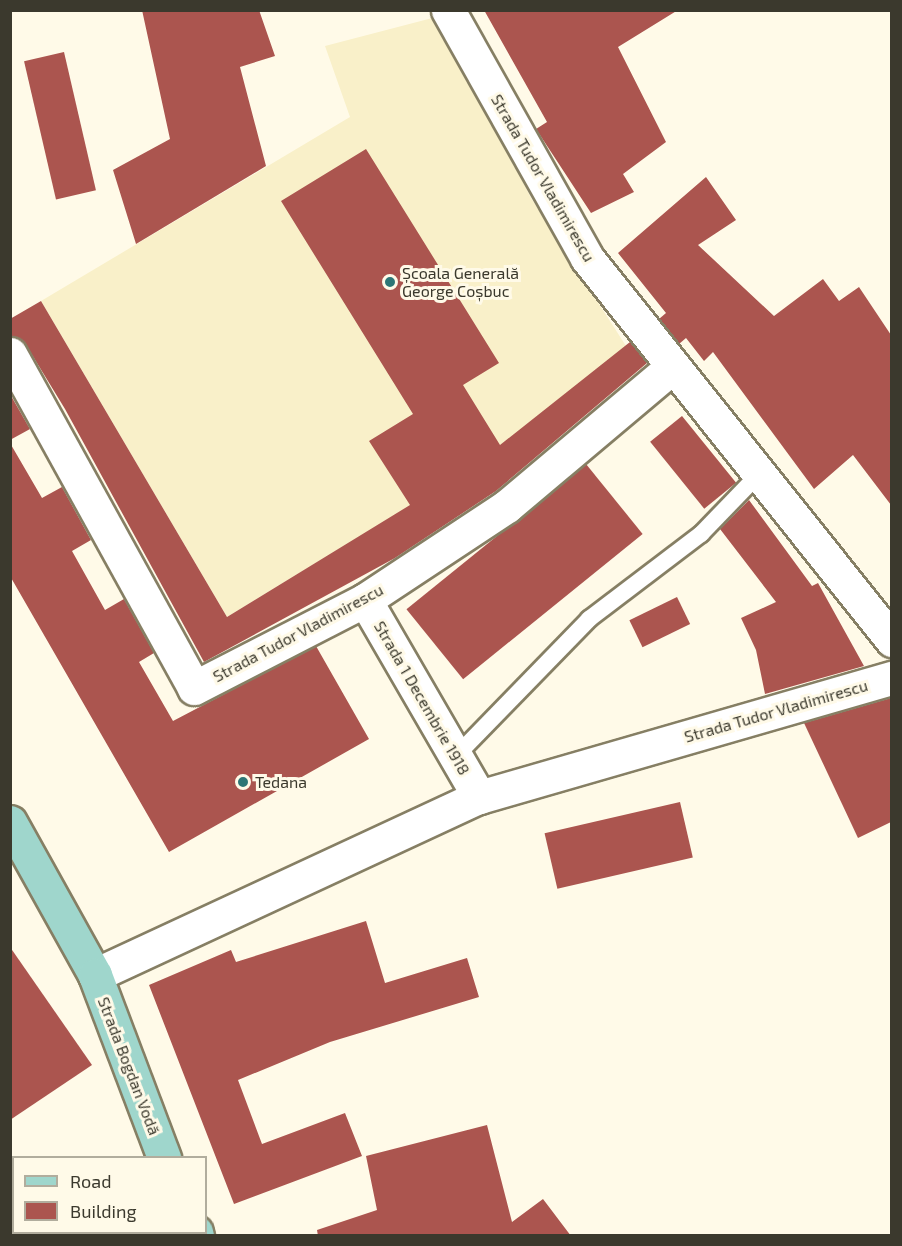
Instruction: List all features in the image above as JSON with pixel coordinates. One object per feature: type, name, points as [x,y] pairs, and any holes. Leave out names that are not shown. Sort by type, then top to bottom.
[{"type":"main road","name":"Strada Bogdan Vodă","points":[[10,822],[95,975],[163,1156]]},
{"type":"street","name":"Strada Tudor Vladimirescu","points":[[448,10],[587,258],[891,640]]},
{"type":"street","name":"Strada Tudor Vladimirescu","points":[[10,354],[194,688],[364,600],[507,506],[673,366]]},
{"type":"street","name":"Strada 1 Decembrie 1918","points":[[364,600],[479,797]]},
{"type":"street","name":"Strada Tudor Vladimirescu","points":[[95,975],[479,797],[891,678]]},
{"type":"lane","points":[[456,756],[589,619],[701,534],[759,474]]},
{"type":"shaded area","points":[[440,16],[531,198],[626,346],[472,468],[227,617],[41,301],[350,117],[325,46]]},
{"type":"green space","points":[[168,1234],[169,1235],[111,1235]]},
{"type":"building","points":[[142,10],[259,10],[275,56],[240,67],[266,166],[136,244],[113,170],[170,139]]},
{"type":"building","points":[[484,10],[678,10],[618,47],[666,142],[623,174],[634,192],[591,213],[536,129],[547,122]]},
{"type":"building","points":[[64,52],[96,190],[56,200],[24,61]]},
{"type":"building","points":[[366,149],[499,363],[463,385],[500,445],[630,342],[647,363],[496,491],[395,558],[204,662],[65,409],[26,345],[10,335],[10,319],[41,301],[227,617],[410,505],[369,441],[413,414],[281,201]]},
{"type":"building","points":[[706,177],[736,220],[698,245],[774,316],[823,279],[839,301],[859,287],[891,335],[891,505],[853,455],[814,489],[713,352],[704,361],[686,338],[679,344],[659,319],[666,313],[618,253]]},
{"type":"building","points":[[10,394],[30,429],[10,440]]},
{"type":"building","points":[[682,416],[736,483],[704,509],[650,442]]},
{"type":"building","points":[[10,443],[42,498],[62,487],[91,540],[72,551],[105,610],[124,599],[154,653],[139,662],[173,721],[316,646],[369,739],[169,852],[10,576]]},
{"type":"building","points":[[586,464],[643,534],[463,679],[406,609]]},
{"type":"building","points":[[749,500],[812,586],[818,583],[864,666],[765,694],[756,650],[741,618],[776,602],[720,529]]},
{"type":"building","points":[[677,597],[690,624],[643,647],[629,620]]},
{"type":"building","points":[[891,698],[891,822],[858,838],[804,723]]},
{"type":"building","points":[[680,802],[693,858],[557,889],[545,833]]},
{"type":"building","points":[[366,921],[385,983],[467,958],[479,997],[330,1042],[238,1080],[262,1144],[345,1113],[362,1156],[234,1204],[149,985],[231,950],[236,962]]},
{"type":"building","points":[[10,947],[92,1065],[10,1120]]},
{"type":"building","points":[[487,1125],[512,1222],[543,1199],[571,1236],[318,1236],[317,1230],[377,1210],[366,1156]]},
{"type":"place","name":"Școala Generală George Coșbuc","points":[[390,282]]},
{"type":"place","name":"Tedana","points":[[243,782]]}]
